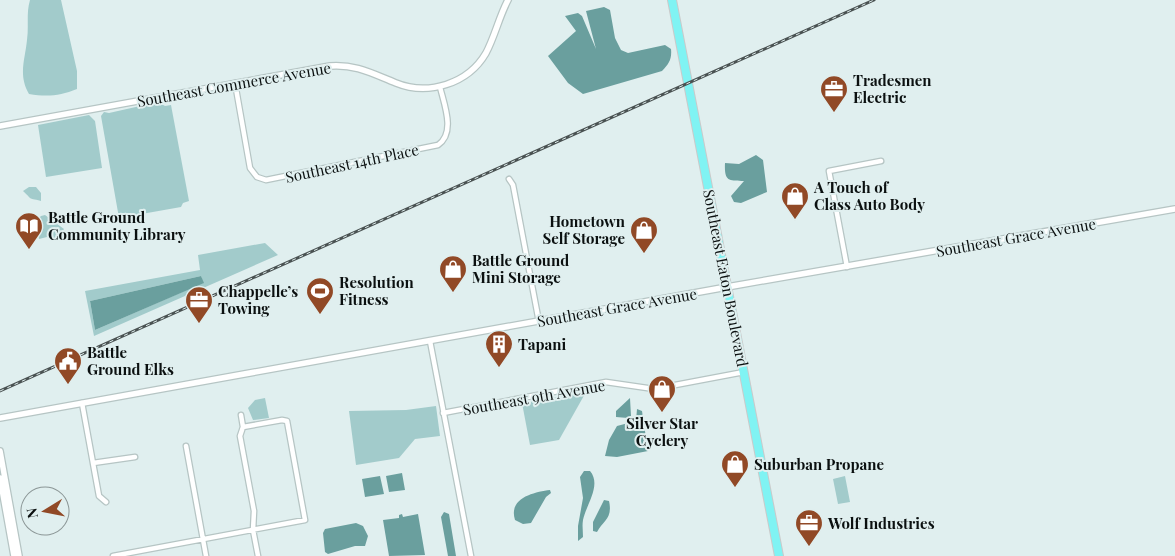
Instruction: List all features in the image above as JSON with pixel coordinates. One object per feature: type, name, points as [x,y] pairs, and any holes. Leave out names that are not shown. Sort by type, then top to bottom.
[{"type":"main road","name":"Southeast Eaton Boulevard","points":[[672,0],[779,556]]},
{"type":"street","name":"Southeast Commerce Avenue","points":[[0,126],[340,65],[365,69],[404,86],[422,89],[440,86],[464,76],[482,60],[508,0]]},
{"type":"street","name":"Southeast 14th Place","points":[[235,83],[250,168],[258,178],[271,180],[436,146],[444,140],[448,128],[440,86]]},
{"type":"street","points":[[847,267],[829,171],[881,161]]},
{"type":"street","points":[[509,179],[513,184],[539,322]]},
{"type":"street","name":"Southeast Grace Avenue","points":[[0,418],[727,287],[1175,209]]},
{"type":"street","points":[[430,341],[471,556]]},
{"type":"street","name":"Southeast 9th Avenue","points":[[443,413],[606,382],[654,389],[744,372]]},
{"type":"street","points":[[82,403],[100,496],[106,502]]},
{"type":"street","points":[[241,415],[243,427],[240,436],[254,511],[253,530],[258,556]]},
{"type":"street","points":[[113,556],[153,552],[305,520],[287,421],[282,420],[243,427]]},
{"type":"street","points":[[186,446],[206,556]]},
{"type":"street","points":[[0,451],[20,556]]},
{"type":"street","points":[[93,463],[136,457]]},
{"type":"street","points":[[0,478],[14,556]]},
{"type":"shaded area","points":[[30,0],[61,0],[77,71],[77,89],[53,95],[29,94],[23,74]]},
{"type":"shaded area","points":[[604,7],[610,10],[615,38],[621,50],[628,53],[665,45],[671,49],[670,59],[662,71],[583,94],[568,83],[548,56],[576,31],[565,16],[578,13],[582,16],[596,49],[586,11]]},
{"type":"shaded area","points":[[158,102],[165,106],[171,105],[189,201],[183,203],[181,207],[119,218],[101,116],[104,112],[109,113]]},
{"type":"shaded area","points":[[89,115],[95,121],[102,168],[46,177],[38,125]]},
{"type":"shaded area","points":[[756,155],[763,160],[767,192],[741,203],[734,202],[731,196],[744,181],[729,179],[726,174],[725,163],[739,164]]},
{"type":"shaded area","points":[[29,187],[36,187],[41,193],[41,201],[31,198],[23,191]]},
{"type":"shaded area","points":[[45,215],[64,229],[56,240],[52,241],[51,236],[39,239],[36,221]]},
{"type":"shaded area","points":[[265,243],[278,255],[94,336],[85,291],[200,270],[198,255]],"holes":[[[201,276],[203,283],[95,330],[90,301]]]},
{"type":"shaded area","points":[[201,276],[204,283],[95,330],[90,301]]},
{"type":"shaded area","points":[[586,392],[559,440],[530,445],[522,403]]},
{"type":"shaded area","points":[[265,398],[269,418],[253,420],[248,408],[255,400]]},
{"type":"shaded area","points":[[630,398],[631,416],[628,418],[616,417],[616,411]]},
{"type":"shaded area","points":[[436,406],[440,436],[415,439],[399,458],[356,465],[349,411],[406,410]]},
{"type":"shaded area","points":[[637,409],[642,411],[648,451],[617,457],[605,456],[609,440],[617,426],[636,421]]},
{"type":"shaded area","points":[[584,471],[590,471],[593,477],[594,489],[583,520],[583,537],[578,541],[578,526],[583,498],[580,477]]},
{"type":"shaded area","points":[[402,473],[405,490],[389,492],[386,476]]},
{"type":"shaded area","points":[[380,476],[384,494],[365,497],[362,479]]},
{"type":"shaded area","points":[[845,476],[850,502],[838,504],[833,479]]},
{"type":"shaded area","points":[[550,490],[551,493],[546,497],[531,523],[523,524],[515,520],[515,506],[519,501],[537,492]]},
{"type":"shaded area","points":[[604,500],[609,501],[609,516],[597,532],[593,531],[593,522]]},
{"type":"shaded area","points":[[444,512],[449,514],[456,556],[448,556],[441,517]]},
{"type":"shaded area","points":[[402,514],[403,517],[418,514],[425,555],[389,556],[383,520],[399,518],[399,515]]},
{"type":"shaded area","points":[[356,523],[363,526],[368,536],[365,546],[355,546],[328,554],[325,552],[323,533],[325,529]]},
{"type":"railway","points":[[0,391],[874,0]]},
{"type":"place","name":"Tradesmen Electric","points":[[834,113]]},
{"type":"place","name":"A Touch of Class Auto Body","points":[[795,220]]},
{"type":"place","name":"Battle Ground Community Library","points":[[29,250]]},
{"type":"place","name":"Hometown Self Storage","points":[[644,254]]},
{"type":"place","name":"Battle Ground Mini Storage","points":[[453,293]]},
{"type":"place","name":"Resolution Fitness","points":[[320,315]]},
{"type":"place","name":"Chappelle’s Towing","points":[[199,324]]},
{"type":"place","name":"Tapani","points":[[499,368]]},
{"type":"place","name":"Battle Ground Elks","points":[[68,385]]},
{"type":"place","name":"Silver Star Cyclery","points":[[662,413]]},
{"type":"place","name":"Suburban Propane","points":[[735,488]]},
{"type":"place","name":"Wolf Industries","points":[[809,547]]}]
